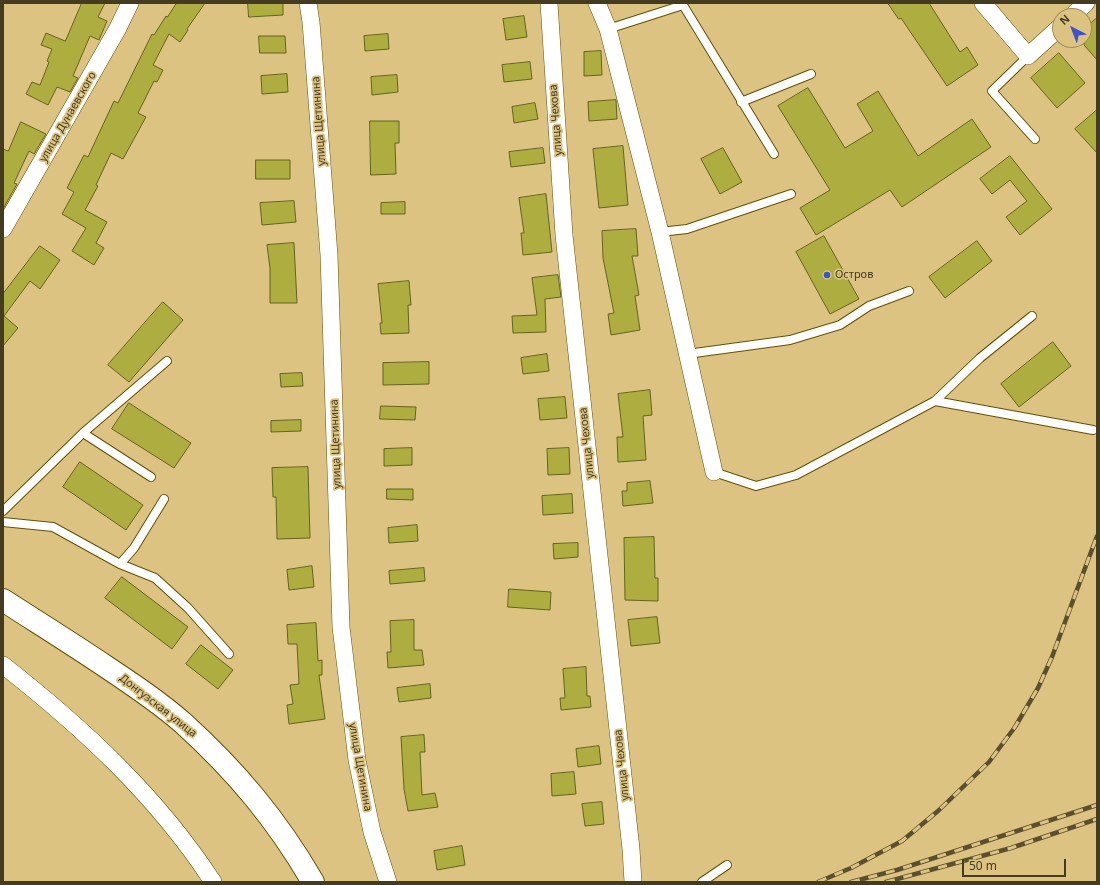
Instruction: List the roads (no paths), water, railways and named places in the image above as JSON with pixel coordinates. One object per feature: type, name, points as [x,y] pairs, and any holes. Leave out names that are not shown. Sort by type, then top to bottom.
[{"type":"highway","name":"Донгузская улица","points":[[3,600],[136,686],[182,722],[226,765],[260,803],[293,848],[313,882]]},
{"type":"street","name":"улица Дунаевского","points":[[3,229],[118,28],[130,3]]},
{"type":"street","name":"улица Щетинина","points":[[308,3],[311,22],[329,255],[341,627],[357,760],[372,832],[388,882]]},
{"type":"street","name":"улица Чехова","points":[[549,3],[564,235],[631,848],[633,882]]},
{"type":"street","points":[[597,3],[608,29],[660,232],[714,472]]},
{"type":"street","points":[[983,3],[1028,56],[1052,34]]},
{"type":"street","points":[[3,665],[54,705],[105,751],[158,808],[213,882]]},
{"type":"lane","points":[[608,29],[683,5],[774,154]]},
{"type":"lane","points":[[1028,56],[992,91],[1035,139]]},
{"type":"lane","points":[[741,102],[811,74]]},
{"type":"lane","points":[[660,232],[687,230],[792,194]]},
{"type":"lane","points":[[687,354],[790,340],[840,325],[869,306],[909,291]]},
{"type":"lane","points":[[714,472],[756,486],[796,475],[935,401],[980,358],[1032,316]]},
{"type":"lane","points":[[3,511],[83,433],[167,361]]},
{"type":"lane","points":[[935,401],[1093,430]]},
{"type":"lane","points":[[83,433],[151,477]]},
{"type":"lane","points":[[120,564],[134,548],[164,499]]},
{"type":"lane","points":[[3,522],[53,526],[120,564],[155,578],[188,608],[229,654]]},
{"type":"lane","points":[[702,882],[727,866]]},
{"type":"railway","points":[[818,882],[851,868],[902,841],[938,811],[989,762],[1015,727],[1038,688],[1052,657],[1097,536]]},
{"type":"railway","points":[[851,882],[897,870],[1097,805]]},
{"type":"railway","points":[[886,882],[1011,848],[1097,819]]},
{"type":"place","name":"Остров","points":[[827,275]]}]
